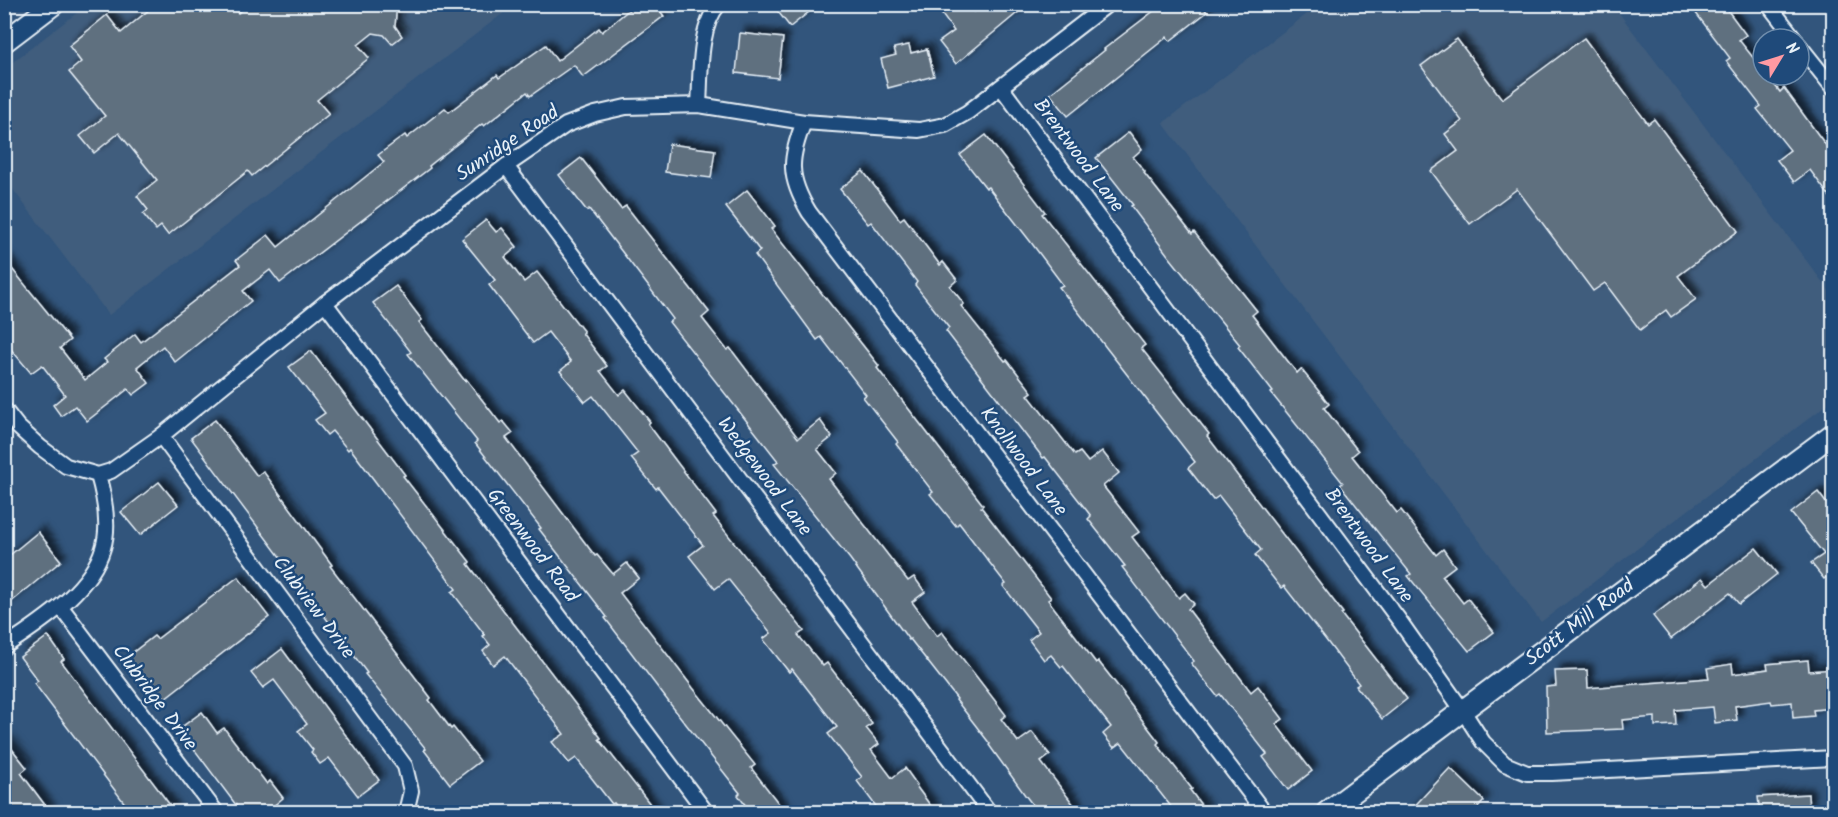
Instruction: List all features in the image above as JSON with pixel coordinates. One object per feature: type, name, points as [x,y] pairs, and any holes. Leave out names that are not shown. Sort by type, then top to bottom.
[{"type":"street","points":[[4,42],[54,4]]},
{"type":"street","points":[[699,105],[704,33],[719,4]]},
{"type":"street","name":"Sunridge Road","points":[[98,475],[111,471],[161,436],[325,303],[506,166],[566,125],[595,114],[626,108],[699,105],[804,122],[920,130],[945,125],[968,112],[1108,4]]},
{"type":"street","points":[[1768,4],[1785,27]]},
{"type":"street","points":[[1811,61],[1833,89]]},
{"type":"street","name":"Brentwood Lane","points":[[1001,87],[1288,470],[1463,711],[1483,742],[1505,764],[1527,772],[1833,758]]},
{"type":"street","name":"Knollwood Lane","points":[[804,122],[794,147],[793,171],[798,193],[809,212],[1264,813]]},
{"type":"street","name":"Wedgewood Lane","points":[[506,166],[989,813]]},
{"type":"street","name":"Greenwood Road","points":[[325,303],[706,813]]},
{"type":"street","points":[[4,409],[18,427],[66,466],[98,475],[106,520],[104,547],[84,580],[61,607],[4,647]]},
{"type":"street","name":"Clubview Drive","points":[[161,436],[405,766],[411,791],[406,813]]},
{"type":"street","name":"Scott Mill Road","points":[[1327,813],[1831,439]]},
{"type":"street","name":"Clubridge Drive","points":[[61,607],[216,813]]},
{"type":"shaded area","points":[[87,5],[514,5],[109,315],[5,179],[5,68]]},
{"type":"shaded area","points":[[1319,5],[1613,5],[1833,296],[1833,400],[1541,622],[1163,123]]},
{"type":"building","points":[[156,4],[231,4],[238,13],[250,4],[397,4],[395,26],[402,36],[392,44],[384,35],[373,33],[358,45],[369,58],[317,100],[329,114],[252,176],[248,171],[168,235],[161,226],[156,230],[143,214],[148,210],[137,196],[157,180],[119,133],[94,153],[80,136],[105,116],[69,72],[81,62],[69,46],[107,15],[121,33]]},
{"type":"building","points":[[636,4],[655,4],[664,16],[583,77],[574,65],[530,96],[527,92],[484,126],[482,124],[429,166],[430,168],[280,283],[270,270],[243,291],[251,301],[175,362],[163,346],[137,367],[149,383],[133,395],[128,389],[87,421],[75,406],[61,416],[53,405],[65,395],[42,365],[31,373],[4,341],[4,259],[70,340],[60,348],[85,380],[107,362],[104,359],[135,334],[141,342],[240,265],[236,260],[268,235],[278,247],[384,162],[378,155],[405,135],[407,138],[445,108],[449,112],[497,75],[499,78],[546,45],[557,61],[599,28],[602,32]]},
{"type":"building","points":[[772,4],[819,4],[790,27]]},
{"type":"building","points":[[950,4],[968,4],[974,12],[984,4],[1028,4],[956,64],[939,42],[954,31],[940,12]]},
{"type":"building","points":[[1163,4],[1201,4],[1207,12],[1170,41],[1167,37],[1068,116],[1050,94]]},
{"type":"building","points":[[1689,4],[1723,4],[1746,35],[1739,40],[1751,55],[1751,87],[1776,87],[1780,92],[1784,88],[1833,155],[1833,201],[1810,170],[1794,182],[1777,160],[1790,150],[1757,109],[1761,106],[1726,61],[1730,58]]},
{"type":"building","points":[[740,33],[783,38],[778,78],[736,73]]},
{"type":"building","points":[[1584,38],[1648,124],[1654,119],[1738,231],[1678,276],[1696,299],[1671,317],[1666,310],[1640,330],[1605,283],[1593,291],[1517,189],[1470,224],[1431,171],[1458,151],[1445,134],[1462,121],[1421,66],[1457,39],[1502,99]]},
{"type":"building","points":[[909,45],[911,53],[927,49],[934,76],[888,88],[881,59],[896,55],[894,48]]},
{"type":"building","points":[[1129,132],[1142,149],[1133,157],[1144,173],[1257,311],[1252,315],[1297,373],[1301,369],[1329,404],[1324,408],[1358,451],[1352,456],[1397,513],[1401,510],[1436,555],[1443,549],[1455,566],[1442,576],[1463,603],[1468,599],[1494,632],[1469,651],[1408,576],[1411,574],[1340,485],[1343,483],[1271,393],[1273,392],[1238,347],[1240,345],[1167,254],[1131,206],[1133,205],[1096,158]]},
{"type":"building","points":[[986,135],[1045,212],[1042,214],[1145,345],[1141,348],[1209,434],[1207,436],[1407,699],[1382,719],[1356,686],[1359,684],[1326,640],[1284,586],[1281,588],[1255,555],[1261,550],[1219,496],[1213,500],[1188,468],[1195,462],[1059,287],[1063,285],[1030,241],[960,155]]},
{"type":"building","points":[[669,144],[715,150],[711,178],[665,172]]},
{"type":"building","points":[[581,158],[621,209],[626,206],[709,312],[702,318],[727,350],[730,348],[798,438],[820,420],[832,437],[817,449],[836,473],[829,479],[908,581],[914,577],[925,592],[912,602],[937,636],[942,632],[1006,715],[1001,719],[1018,742],[1032,732],[1050,755],[1041,762],[1080,813],[1039,813],[1025,795],[957,699],[774,464],[778,461],[669,322],[673,319],[589,209],[587,211],[559,175]]},
{"type":"building","points":[[863,171],[900,220],[904,217],[940,265],[943,262],[957,280],[950,286],[964,304],[961,306],[1032,392],[1028,395],[1075,455],[1080,452],[1088,462],[1102,451],[1119,473],[1103,486],[1139,532],[1132,537],[1179,598],[1185,593],[1194,604],[1188,609],[1251,692],[1258,686],[1283,719],[1276,724],[1312,771],[1288,790],[1263,757],[1267,754],[1220,694],[1217,696],[1191,663],[1194,661],[1088,519],[1091,516],[1045,457],[1043,458],[946,331],[949,328],[915,285],[917,282],[871,222],[868,224],[840,189]]},
{"type":"building","points":[[747,190],[775,226],[771,229],[879,366],[877,368],[983,505],[981,507],[1051,598],[1048,600],[1096,663],[1098,661],[1124,694],[1207,813],[1176,813],[1121,743],[1114,748],[1103,734],[1111,727],[1063,666],[1061,667],[1051,655],[1044,660],[1029,640],[1039,632],[1003,586],[1006,584],[959,523],[956,526],[930,494],[933,492],[863,397],[866,395],[821,337],[817,340],[755,255],[760,251],[726,207]]},
{"type":"building","points":[[486,220],[496,232],[502,228],[517,247],[505,257],[524,282],[537,272],[584,332],[582,333],[607,366],[600,371],[619,395],[625,390],[650,422],[648,424],[716,514],[713,516],[804,631],[798,635],[823,666],[827,663],[853,697],[872,724],[866,728],[879,744],[871,750],[892,778],[905,768],[936,813],[881,813],[857,781],[862,777],[828,734],[837,727],[792,669],[789,672],[763,639],[771,633],[728,579],[715,589],[689,556],[703,545],[658,487],[656,489],[631,458],[638,453],[593,396],[585,402],[560,371],[571,362],[548,332],[533,343],[489,285],[495,280],[462,239]]},
{"type":"building","points":[[396,286],[422,320],[419,322],[465,381],[466,379],[500,423],[503,421],[513,433],[506,438],[595,556],[597,555],[613,574],[627,563],[639,578],[620,593],[755,765],[751,768],[786,813],[751,813],[738,795],[740,793],[605,618],[607,617],[539,529],[541,528],[475,443],[477,441],[408,354],[411,352],[373,303]]},
{"type":"building","points":[[311,351],[470,562],[468,564],[601,738],[599,739],[657,813],[622,813],[614,803],[612,804],[576,758],[569,763],[552,742],[564,734],[505,656],[493,665],[483,651],[490,645],[452,592],[456,589],[350,448],[348,450],[332,431],[327,435],[315,420],[325,413],[289,367]]},
{"type":"building","points":[[215,420],[257,476],[263,471],[332,565],[330,566],[431,698],[429,700],[480,761],[450,784],[424,750],[426,749],[365,674],[367,673],[191,438]]},
{"type":"building","points":[[159,482],[178,505],[140,535],[121,512]]},
{"type":"building","points":[[1818,492],[1833,512],[1833,572],[1824,579],[1811,563],[1824,554],[1791,513]]},
{"type":"building","points":[[38,532],[61,561],[4,608],[4,560]]},
{"type":"building","points":[[1756,548],[1777,574],[1739,604],[1730,593],[1671,639],[1653,616],[1702,578],[1708,585]]},
{"type":"building","points":[[238,577],[269,617],[165,698],[153,684],[149,686],[127,657],[154,636],[157,639]]},
{"type":"building","points":[[48,636],[64,659],[61,661],[176,813],[132,813],[34,683],[38,681],[20,657]]},
{"type":"building","points":[[282,649],[379,780],[358,796],[329,758],[320,764],[311,752],[313,750],[298,731],[307,724],[274,680],[263,688],[251,673]]},
{"type":"building","points":[[1808,660],[1809,671],[1833,669],[1833,708],[1813,710],[1814,716],[1793,718],[1792,702],[1772,704],[1771,701],[1735,706],[1737,720],[1715,723],[1713,707],[1675,710],[1676,725],[1655,726],[1655,717],[1622,720],[1623,729],[1547,732],[1546,687],[1556,686],[1555,671],[1587,670],[1588,688],[1709,678],[1707,668],[1732,664],[1733,674],[1768,669],[1767,664]]},
{"type":"building","points":[[202,712],[217,733],[224,728],[267,784],[270,781],[283,798],[265,813],[242,813],[179,729]]},
{"type":"building","points":[[4,739],[27,768],[21,773],[51,813],[12,813],[4,803]]},
{"type":"building","points":[[1450,768],[1484,801],[1473,813],[1408,813]]},
{"type":"building","points":[[1808,794],[1809,813],[1760,813],[1758,797]]}]
